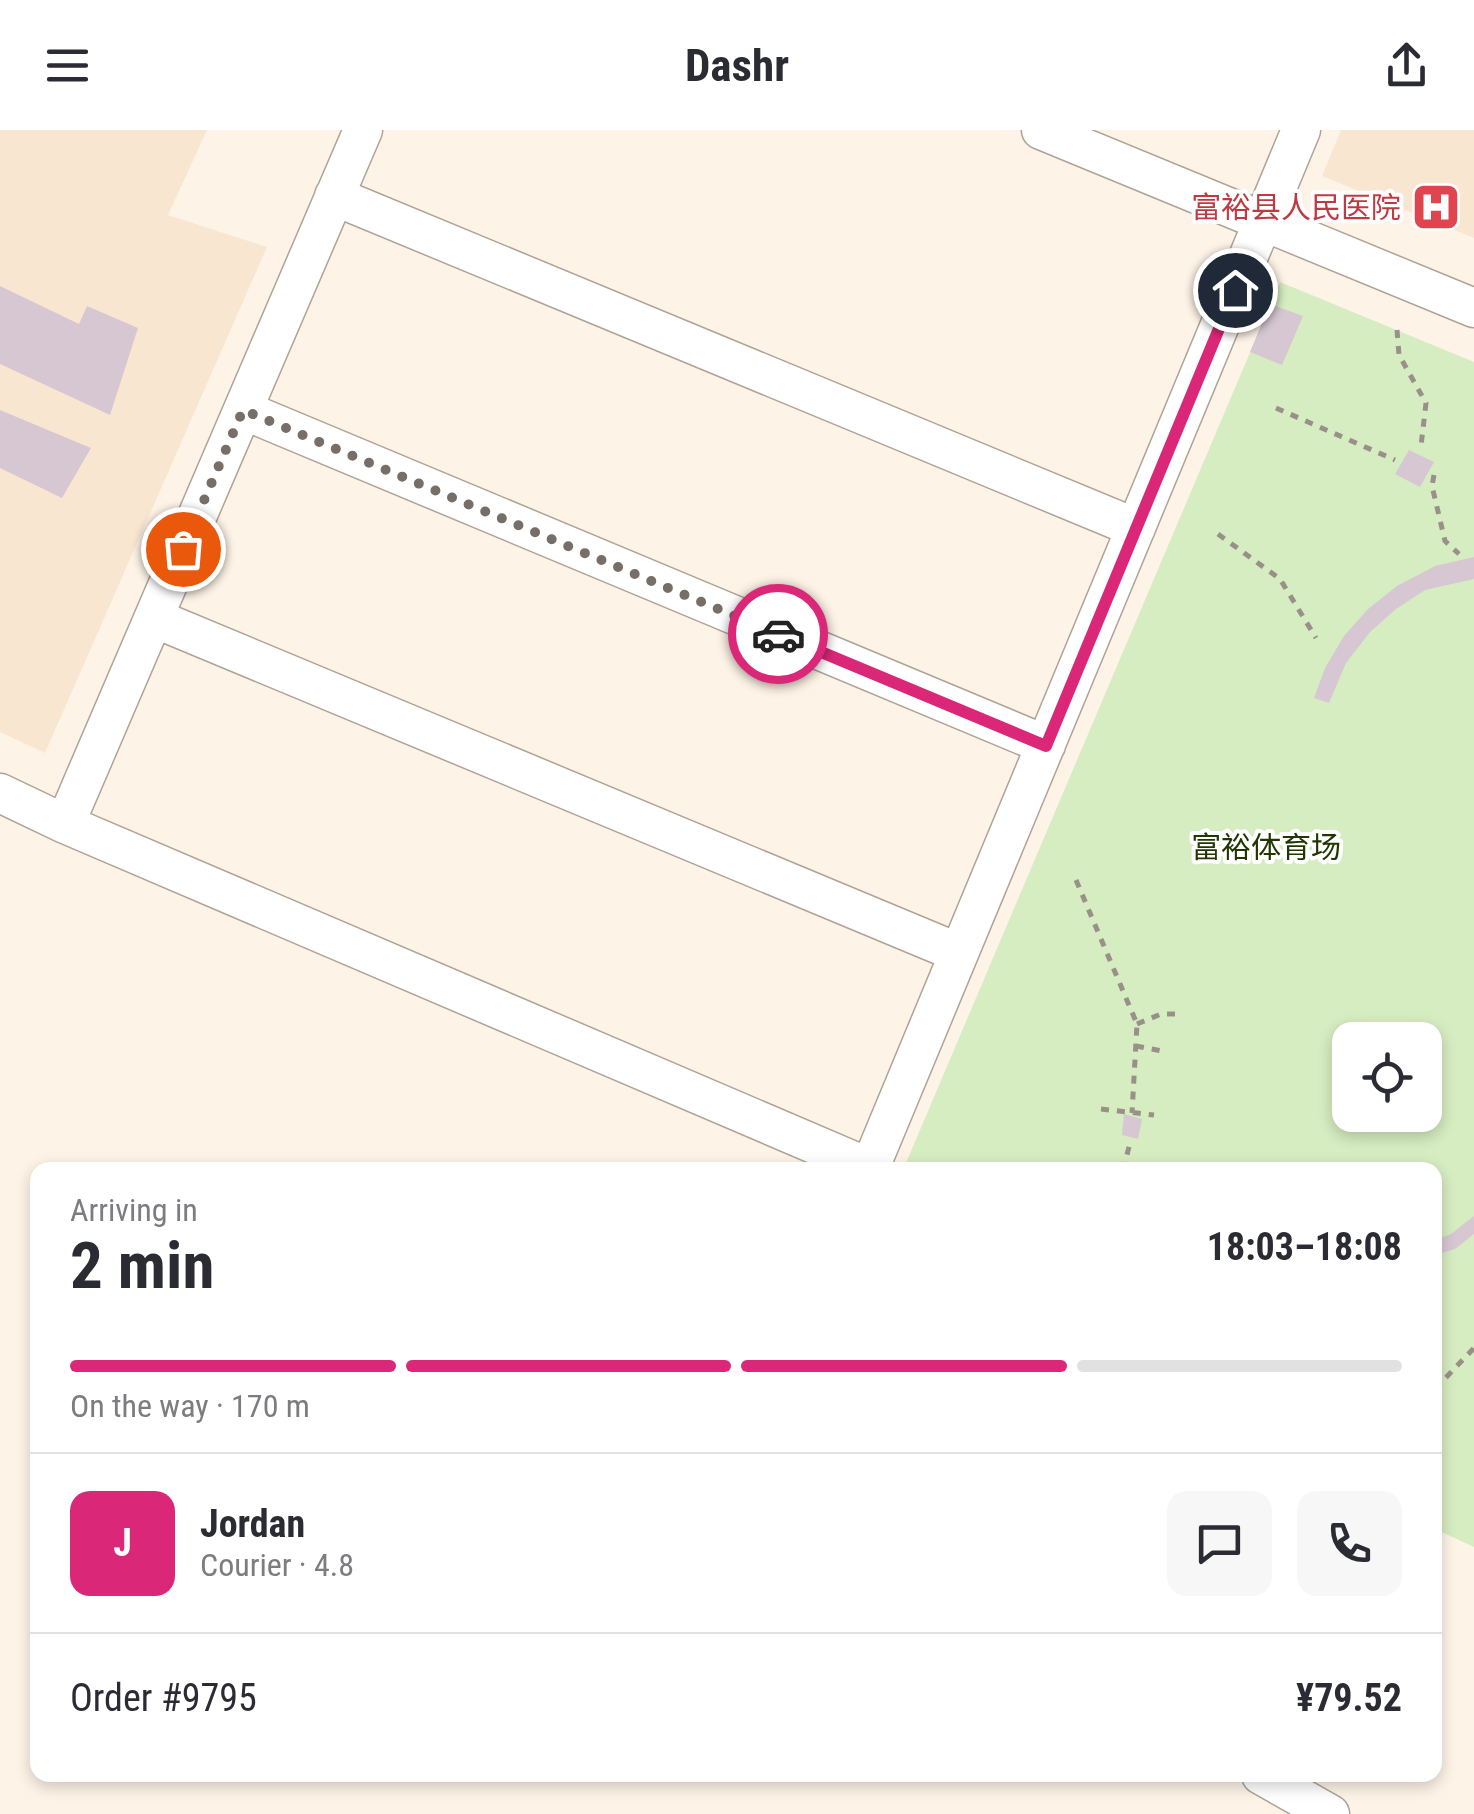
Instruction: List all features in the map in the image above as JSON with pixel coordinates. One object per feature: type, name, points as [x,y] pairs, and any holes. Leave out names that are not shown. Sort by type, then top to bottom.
[{"type":"street","points":[[65,824],[363,130]]},
{"type":"street","points":[[1041,130],[1474,308]]},
{"type":"street","points":[[872,1162],[1301,130]]},
{"type":"street","points":[[334,196],[1136,528]]},
{"type":"street","points":[[243,410],[1046,746]]},
{"type":"street","points":[[154,618],[960,952]]},
{"type":"street","points":[[0,793],[853,1162]]},
{"type":"street","points":[[1273,1782],[1330,1814]]},
{"type":"path","points":[[1397,330],[1400,355],[1426,402],[1421,446]]},
{"type":"path","points":[[1276,408],[1395,460]]},
{"type":"path","points":[[1434,475],[1432,486],[1445,540],[1459,554]]},
{"type":"path","points":[[1218,534],[1280,579],[1316,638]]},
{"type":"path","points":[[1076,880],[1137,1024],[1132,1113]]},
{"type":"path","points":[[1137,1024],[1160,1014],[1179,1014]]},
{"type":"path","points":[[1136,1046],[1162,1051]]},
{"type":"path","points":[[1101,1110],[1154,1115]]},
{"type":"path","points":[[1125,1162],[1130,1144]]},
{"type":"path","points":[[1442,1382],[1474,1348]]},
{"type":"shaded area","points":[[0,130],[207,130],[168,215],[267,247],[45,753],[0,732]]},
{"type":"shaded area","name":"富裕县人民医院","points":[[1341,130],[1474,130],[1474,238],[1322,176]]},
{"type":"green space","name":"富裕体育场","points":[[1280,282],[1474,362],[1474,1547],[1442,1532],[1442,1162],[906,1162]]},
{"type":"building","points":[[0,286],[79,324],[87,306],[138,328],[110,415],[0,364]]},
{"type":"building","points":[[1270,304],[1303,316],[1282,365],[1250,352]]},
{"type":"building","points":[[0,410],[91,448],[62,498],[0,468]]},
{"type":"building","points":[[1409,450],[1434,462],[1420,487],[1395,474]]},
{"type":"building","points":[[1474,557],[1474,579],[1425,590],[1396,609],[1370,632],[1346,663],[1329,703],[1314,698],[1325,668],[1344,636],[1368,609],[1397,586],[1435,566]]},
{"type":"building","points":[[1124,1114],[1142,1119],[1138,1139],[1122,1135]]},
{"type":"building","points":[[1474,1216],[1474,1234],[1455,1249],[1442,1253],[1442,1237]]},
{"type":"way so far","points":[[183,549],[243,410],[778,634]]},
{"type":"place","name":"富裕县人民医院","points":[[1436,207]]},
{"type":"route","points":[[778,634],[1046,746],[1235,290]]}]
